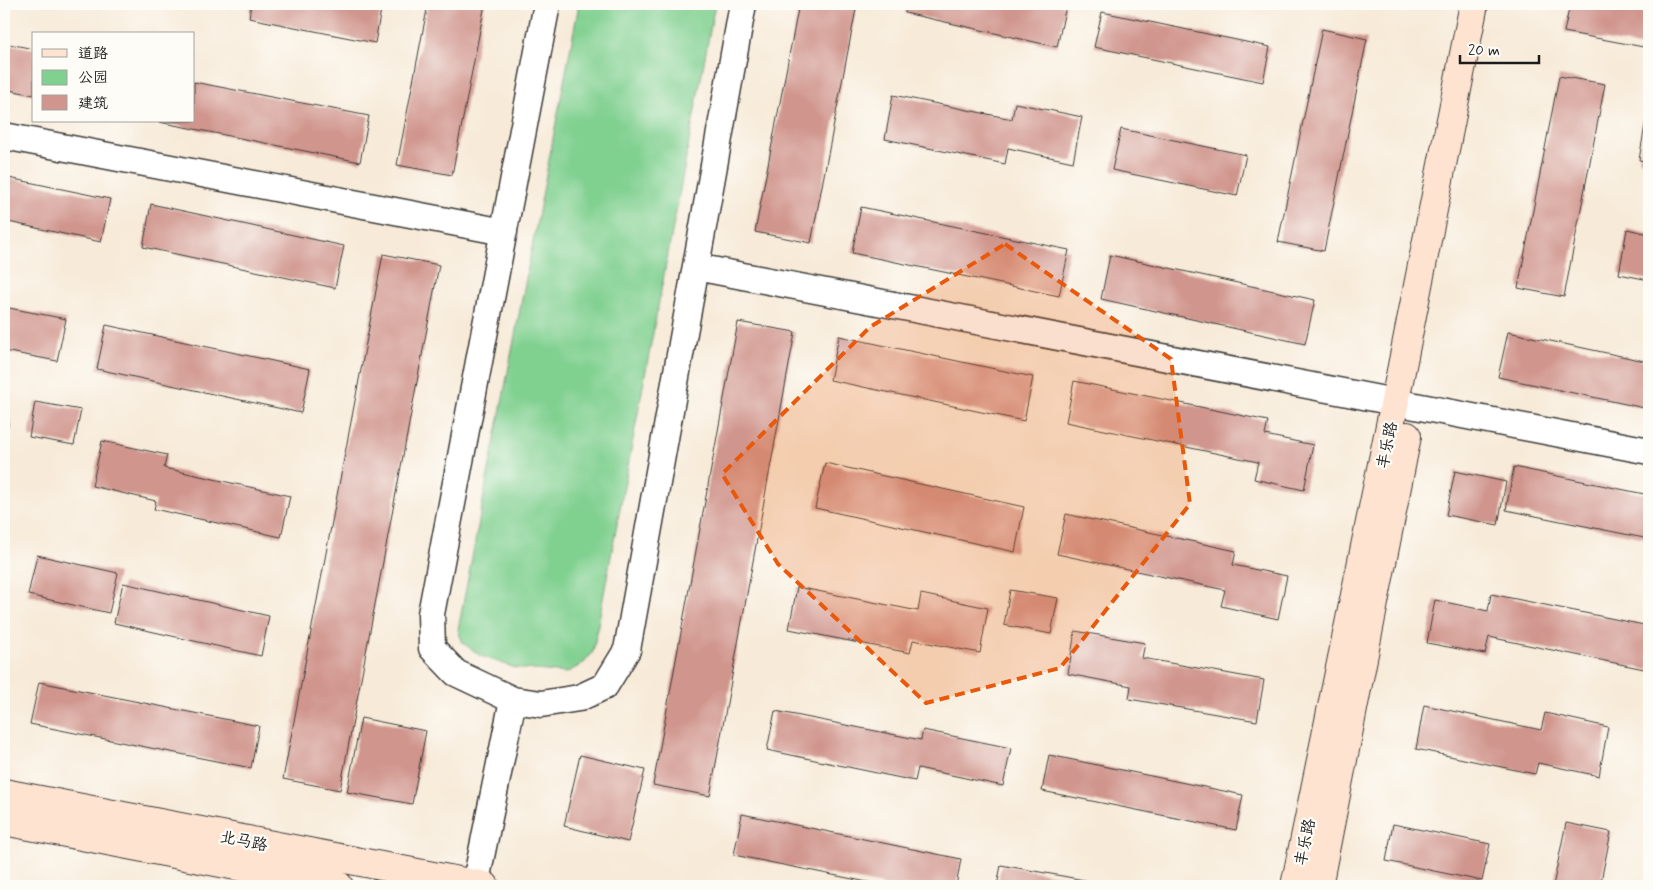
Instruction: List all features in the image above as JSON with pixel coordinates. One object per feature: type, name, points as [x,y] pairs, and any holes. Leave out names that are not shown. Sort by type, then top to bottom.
[{"type":"street","points":[[547,4],[431,614],[432,648],[456,673],[513,700],[541,704],[579,698],[605,686],[627,650],[743,4]]},
{"type":"street","name":"丰乐路","points":[[1318,886],[1474,4]]},
{"type":"street","name":"丰乐路","points":[[1294,886],[1404,403],[1489,4]]},
{"type":"street","points":[[4,136],[504,232]]},
{"type":"street","points":[[696,266],[1649,451]]},
{"type":"street","points":[[478,886],[513,700]]},
{"type":"street","name":"北马路","points":[[4,793],[478,886]]},
{"type":"street","name":"北马路","points":[[4,822],[339,886]]},
{"type":"highlighted area","points":[[1005,244],[1171,359],[1190,504],[1060,668],[926,703],[778,564],[722,474],[870,327]]},
{"type":"green space","points":[[579,4],[715,4],[593,652],[583,664],[566,673],[515,668],[481,656],[463,643],[458,630]]},
{"type":"building","points":[[236,4],[249,4],[248,7]]},
{"type":"building","points":[[251,4],[382,4],[375,43],[249,18]]},
{"type":"building","points":[[428,4],[485,4],[452,175],[397,165]]},
{"type":"building","points":[[799,4],[857,4],[811,243],[755,232]]},
{"type":"building","points":[[907,4],[1057,4],[1066,6],[1057,47],[905,13]]},
{"type":"building","points":[[1570,4],[1649,4],[1649,48],[1564,32]]},
{"type":"building","points":[[1102,12],[1270,47],[1263,82],[1094,47]]},
{"type":"building","points":[[1322,29],[1367,39],[1324,251],[1278,242]]},
{"type":"building","points":[[4,43],[32,49],[32,95],[4,89]]},
{"type":"building","points":[[1559,76],[1605,84],[1564,297],[1518,288]]},
{"type":"building","points":[[195,82],[369,116],[360,162],[159,122],[195,122]]},
{"type":"building","points":[[893,95],[1012,119],[1015,103],[1082,117],[1073,162],[1008,148],[1005,164],[885,139]]},
{"type":"building","points":[[1646,119],[1649,120],[1649,162],[1639,160]]},
{"type":"building","points":[[1121,129],[1246,155],[1237,196],[1112,170]]},
{"type":"building","points":[[4,177],[110,199],[101,242],[4,221]]},
{"type":"building","points":[[151,204],[344,246],[335,288],[143,247]]},
{"type":"building","points":[[861,207],[1069,250],[1059,296],[852,253]]},
{"type":"building","points":[[1627,229],[1649,234],[1649,280],[1619,274]]},
{"type":"building","points":[[383,254],[439,265],[340,790],[283,779]]},
{"type":"building","points":[[1110,255],[1315,300],[1305,344],[1101,299]]},
{"type":"building","points":[[4,307],[66,319],[57,361],[4,351]]},
{"type":"building","points":[[738,322],[795,332],[710,796],[653,785]]},
{"type":"building","points":[[106,325],[310,369],[301,413],[97,369]]},
{"type":"building","points":[[1508,332],[1649,362],[1649,409],[1498,377]]},
{"type":"building","points":[[839,336],[1033,377],[1024,421],[830,380]]},
{"type":"building","points":[[1074,381],[1268,421],[1265,435],[1313,445],[1304,490],[1254,479],[1258,462],[1066,422]]},
{"type":"building","points":[[35,402],[81,410],[74,445],[29,437]]},
{"type":"building","points":[[4,418],[9,419],[5,444],[4,444]]},
{"type":"building","points":[[102,441],[167,455],[164,468],[290,496],[281,537],[154,509],[156,501],[92,486]]},
{"type":"building","points":[[825,463],[1024,507],[1015,552],[815,508]]},
{"type":"building","points":[[1514,467],[1649,495],[1649,539],[1506,510]]},
{"type":"building","points":[[1455,471],[1506,482],[1498,525],[1446,515]]},
{"type":"building","points":[[1066,514],[1236,551],[1233,565],[1287,576],[1278,619],[1221,606],[1225,590],[1057,554]]},
{"type":"building","points":[[37,555],[118,573],[109,613],[28,595]]},
{"type":"building","points":[[123,583],[269,616],[261,656],[114,623]]},
{"type":"building","points":[[797,587],[918,611],[921,594],[988,608],[980,653],[913,640],[910,653],[789,629]]},
{"type":"building","points":[[1010,590],[1058,598],[1051,634],[1004,625]]},
{"type":"building","points":[[1491,594],[1649,626],[1649,670],[1489,637],[1485,654],[1427,643],[1435,600],[1488,611]]},
{"type":"building","points":[[1075,631],[1145,643],[1142,658],[1264,680],[1257,721],[1129,699],[1131,686],[1068,674]]},
{"type":"building","points":[[39,682],[259,726],[251,768],[30,724]]},
{"type":"building","points":[[1424,705],[1541,730],[1545,713],[1608,727],[1599,776],[1538,763],[1535,774],[1416,749]]},
{"type":"building","points":[[775,711],[921,740],[923,730],[1011,748],[1003,786],[918,768],[915,781],[767,750]]},
{"type":"building","points":[[361,718],[426,731],[412,804],[347,792]]},
{"type":"building","points":[[580,755],[645,770],[628,842],[564,826]]},
{"type":"building","points":[[1049,755],[1243,795],[1236,830],[1042,791]]},
{"type":"building","points":[[742,814],[961,859],[956,886],[887,886],[734,855]]},
{"type":"building","points":[[1566,823],[1611,832],[1600,886],[1553,886]]},
{"type":"building","points":[[1393,824],[1490,844],[1482,881],[1386,861]]},
{"type":"building","points":[[1001,865],[1112,885],[1112,886],[997,886]]}]
